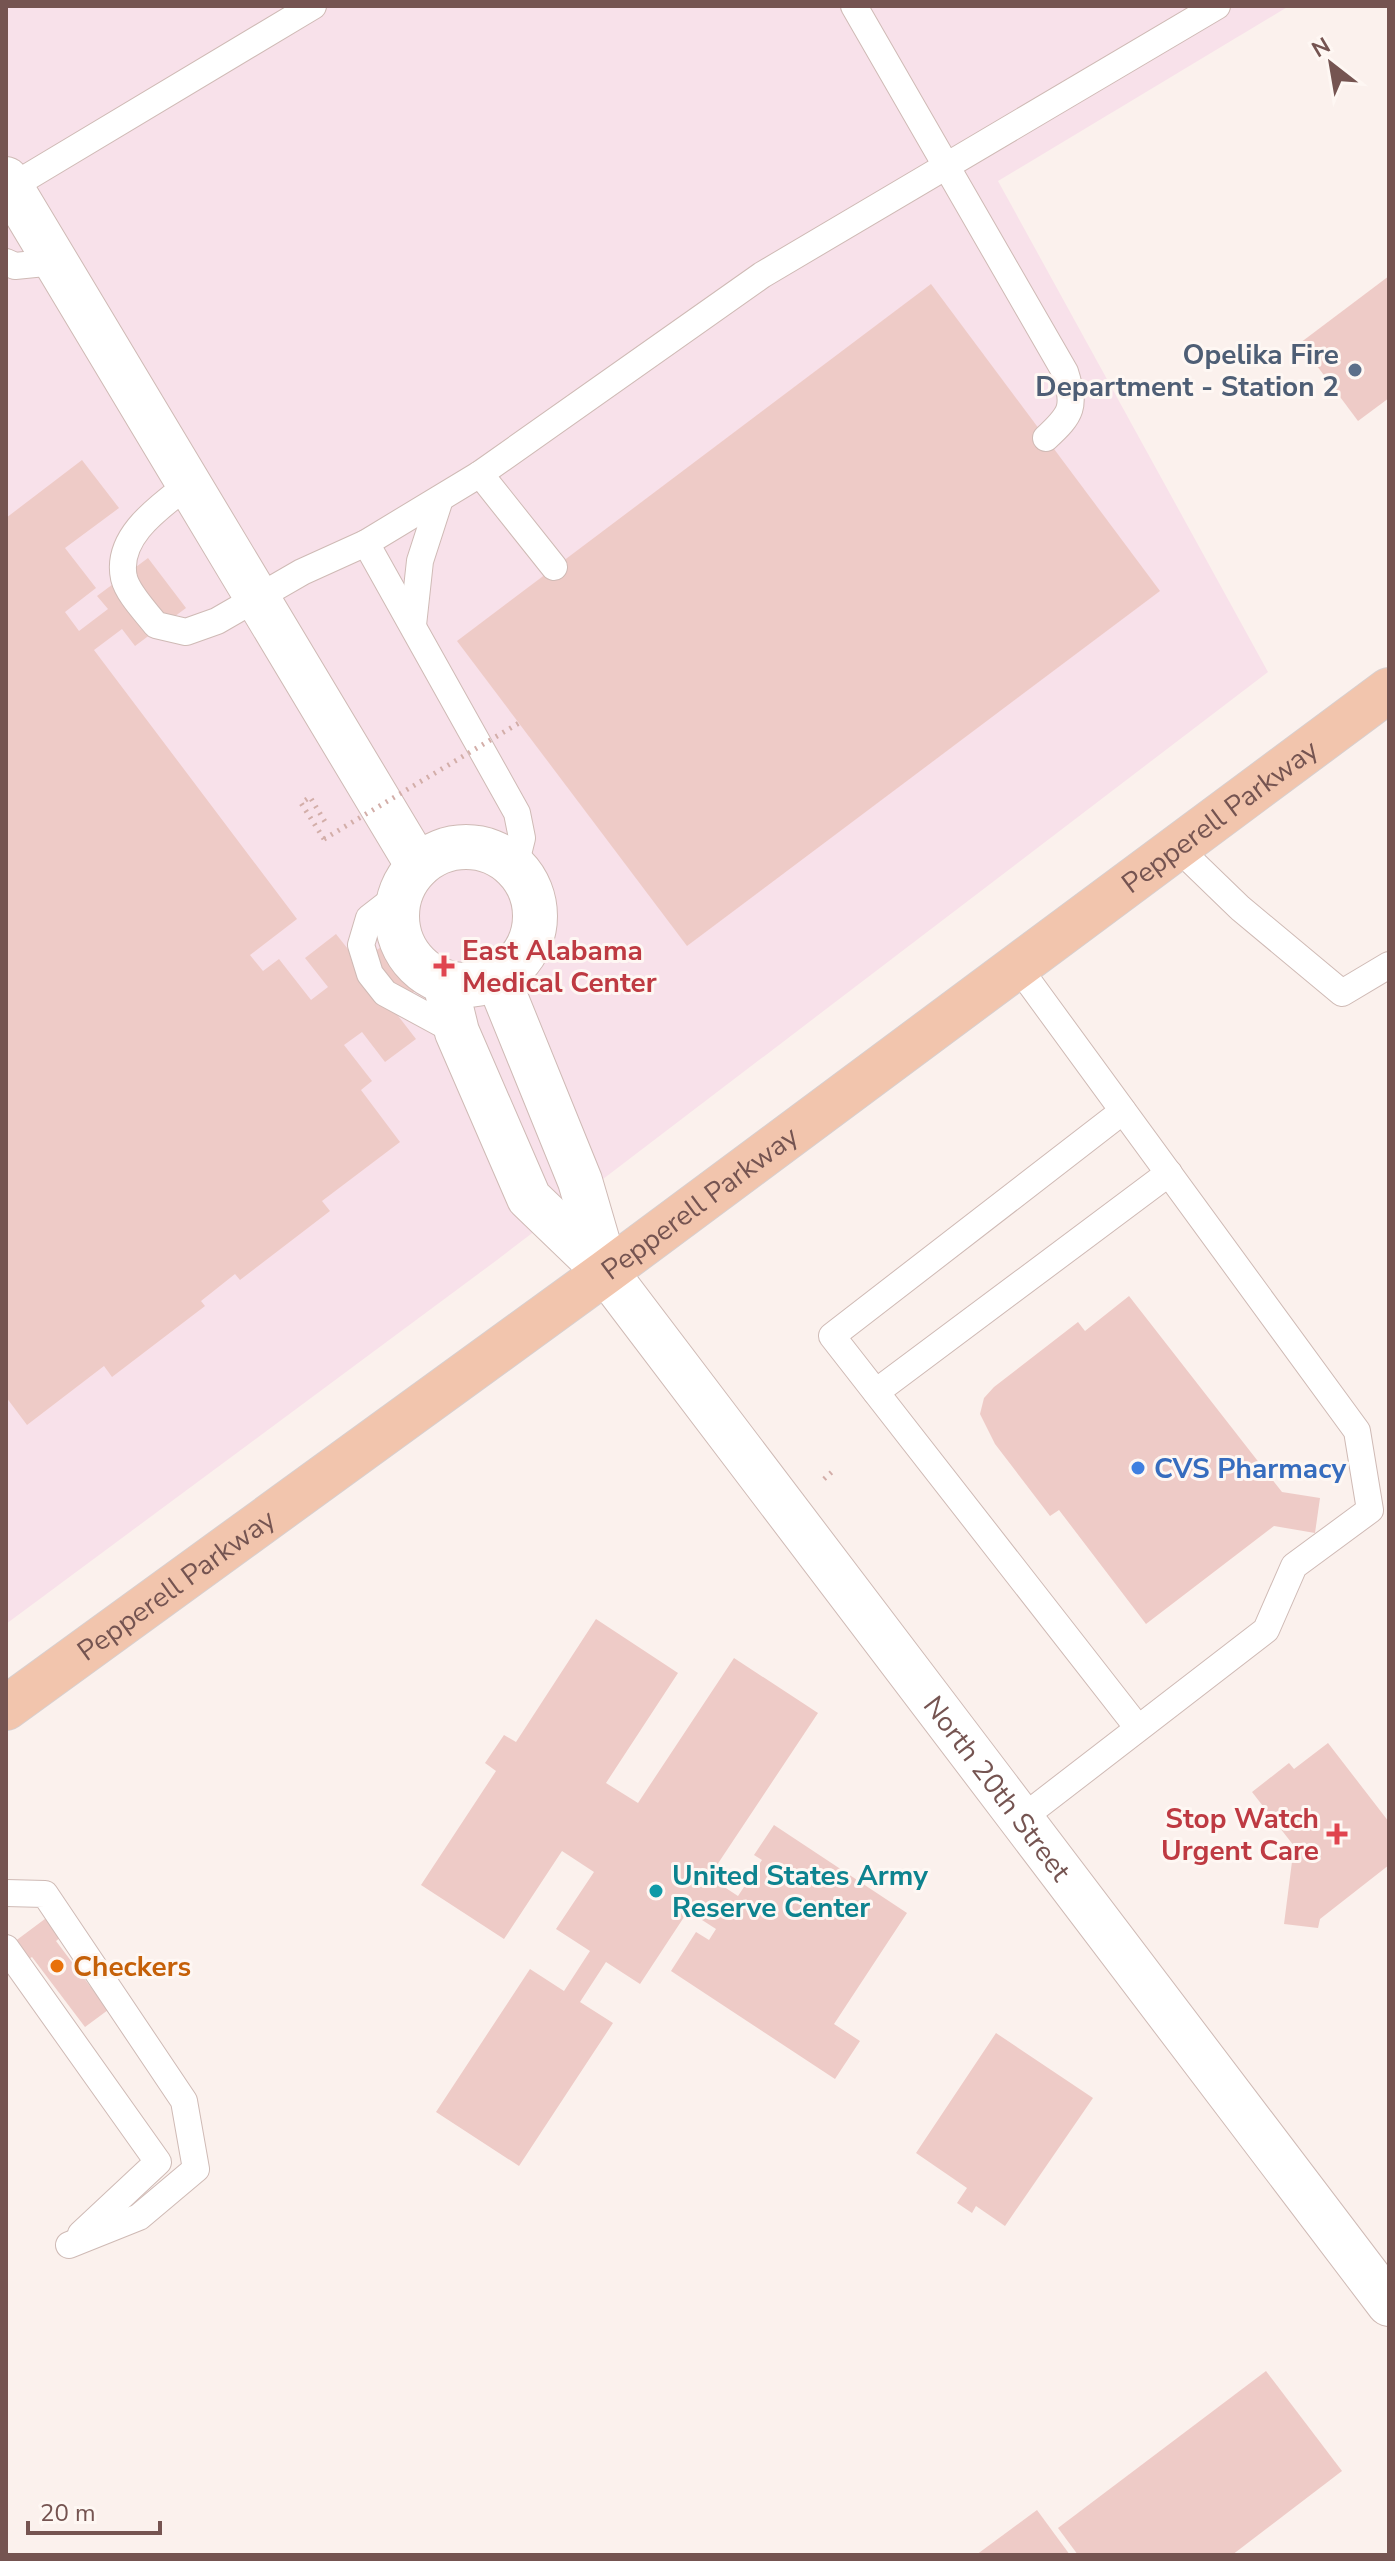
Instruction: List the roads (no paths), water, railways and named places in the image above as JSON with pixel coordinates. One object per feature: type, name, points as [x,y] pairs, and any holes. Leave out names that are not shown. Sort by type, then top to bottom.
[{"type":"main road","name":"Pepperell Parkway","points":[[6,1708],[606,1272],[1389,690]]},
{"type":"street","points":[[8,183],[258,597],[409,880]]},
{"type":"street","points":[[456,847],[497,853],[515,866],[529,884],[535,904],[536,927],[529,948],[516,966],[498,979],[462,986],[445,983],[425,973],[409,957],[400,938],[396,916],[409,880],[436,854],[456,847]]},
{"type":"street","points":[[498,979],[580,1181],[606,1272]]},
{"type":"street","points":[[445,983],[457,1032],[529,1198],[606,1272]]},
{"type":"street","name":"North 20th Street","points":[[606,1272],[1389,2304]]},
{"type":"lane","points":[[8,183],[313,6]]},
{"type":"lane","points":[[854,6],[1065,372],[1072,396],[1068,418],[1046,438]]},
{"type":"lane","points":[[189,484],[145,519],[126,551],[124,578],[156,625],[186,632],[217,621],[302,572],[366,543],[440,499],[762,275],[1217,6]]},
{"type":"lane","points":[[6,262],[15,266],[55,262]]},
{"type":"lane","points":[[480,474],[554,567]]},
{"type":"lane","points":[[413,625],[420,561],[440,499]]},
{"type":"lane","points":[[366,543],[517,813],[522,838],[515,866]]},
{"type":"lane","points":[[1178,848],[1240,908],[1342,993],[1389,965]]},
{"type":"lane","points":[[409,880],[369,918],[361,945],[370,974],[385,993],[457,1032]]},
{"type":"lane","points":[[1018,967],[1357,1431],[1370,1510],[1294,1566],[1266,1630],[1021,1819]]},
{"type":"lane","points":[[1123,1111],[832,1336],[1138,1728]]},
{"type":"lane","points":[[876,1392],[1169,1173]]},
{"type":"lane","points":[[6,1893],[45,1894],[184,2101],[194,2155],[196,2169],[139,2217],[69,2245],[158,2162],[6,1948]]},
{"type":"place","name":"Opelika Fire Department - Station 2","points":[[1355,370]]},
{"type":"place","name":"East Alabama Medical Center","points":[[444,966]]},
{"type":"place","name":"CVS Pharmacy","points":[[1138,1468]]},
{"type":"place","name":"Stop Watch Urgent Care","points":[[1337,1834]]},
{"type":"place","name":"United States Army Reserve Center","points":[[656,1891]]},
{"type":"place","name":"Checkers","points":[[57,1966]]}]
